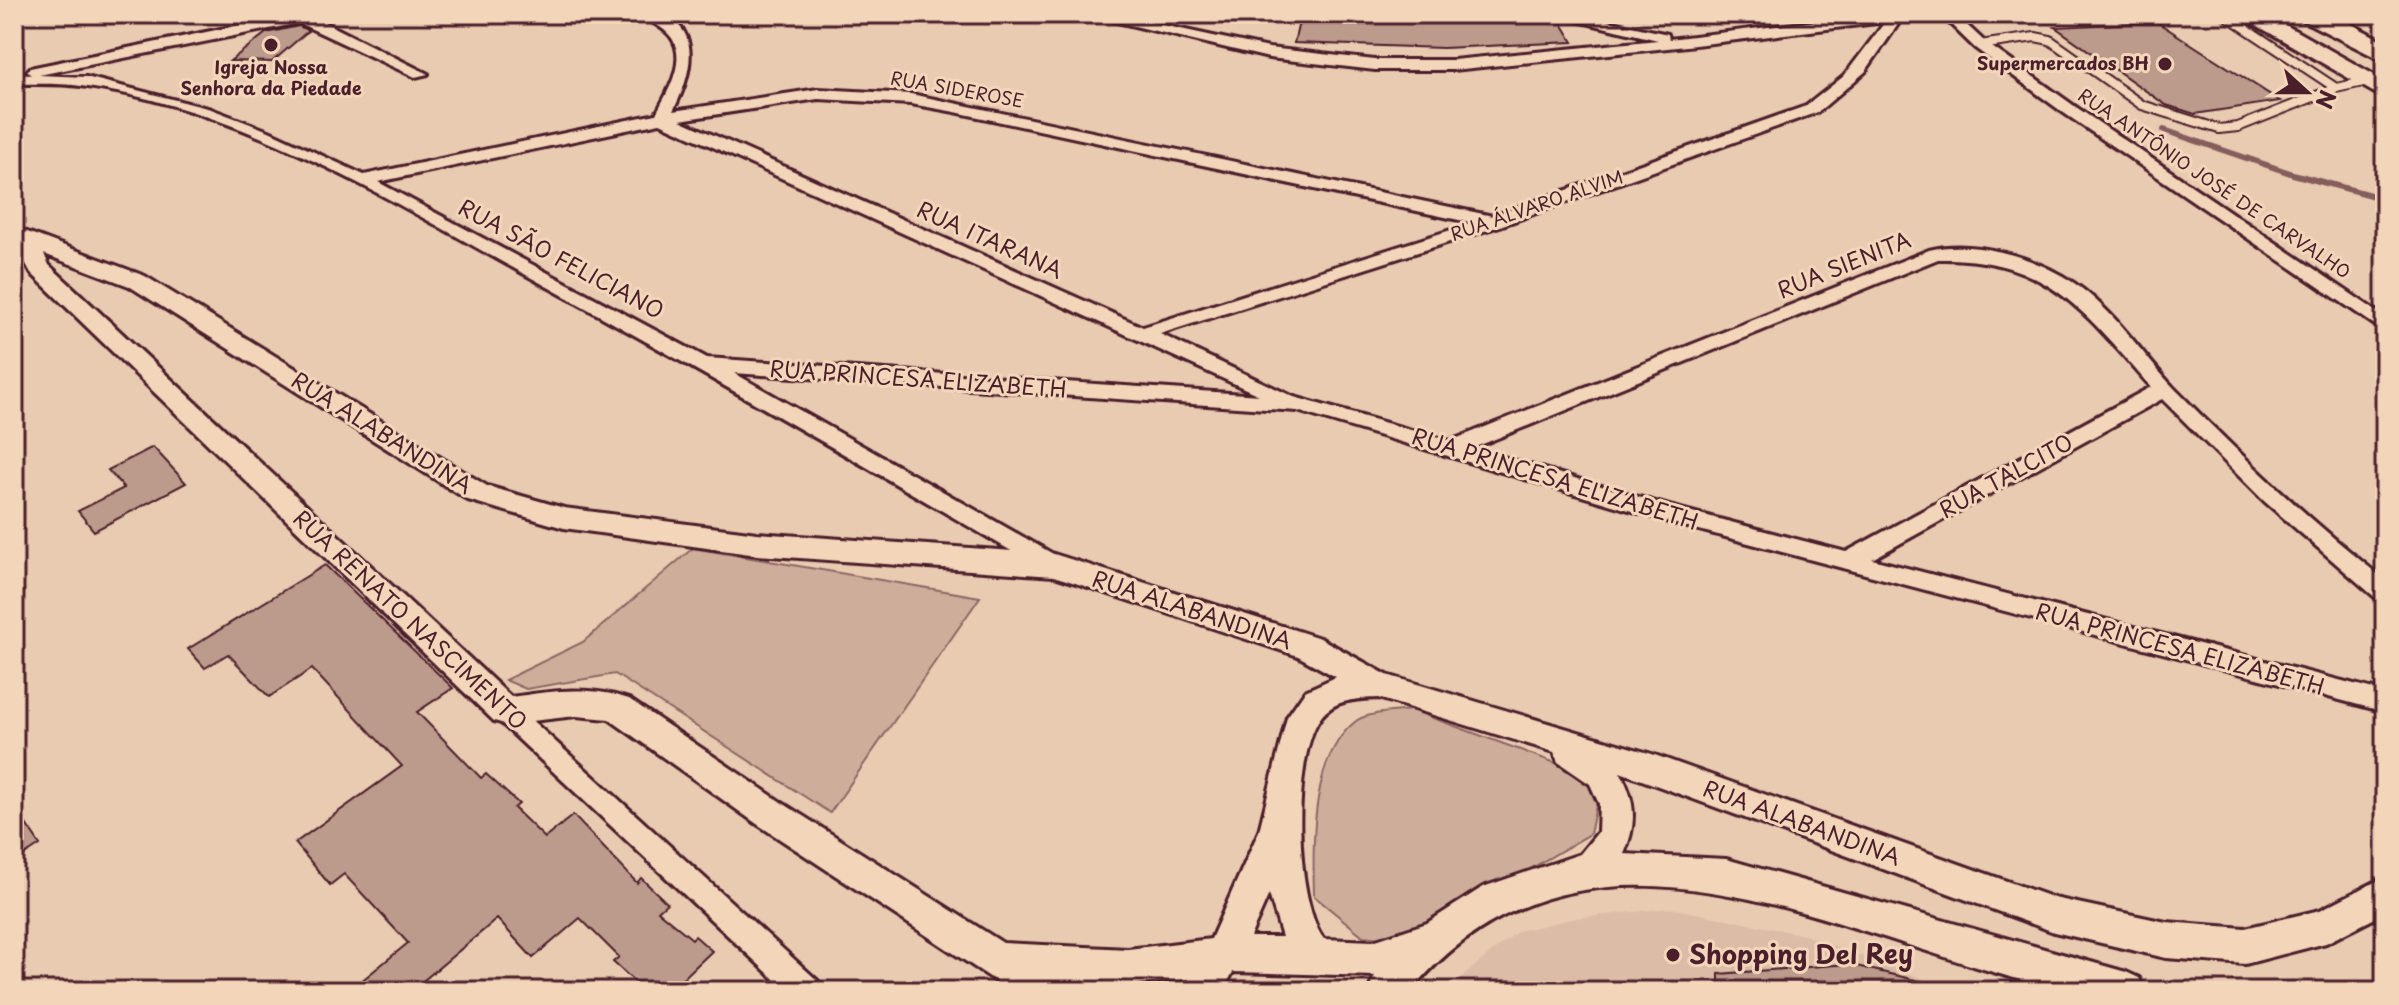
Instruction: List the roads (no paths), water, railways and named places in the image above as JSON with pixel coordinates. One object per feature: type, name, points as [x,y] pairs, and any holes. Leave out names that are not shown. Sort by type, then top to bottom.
[{"type":"highway","points":[[2312,14],[2385,53]]},
{"type":"highway","points":[[2361,14],[2385,27]]},
{"type":"main road","points":[[2249,14],[2376,86]]},
{"type":"street","points":[[652,16],[684,14]]},
{"type":"street","points":[[1091,14],[1269,53],[1375,65],[1453,65],[1687,42],[1898,15]]},
{"type":"street","points":[[1555,14],[1687,42]]},
{"type":"street","name":"RUA ANTÔNIO JOSÉ DE CARVALHO","points":[[1947,14],[1980,45],[2385,326]]},
{"type":"street","name":"RUA ÁLVARO ALVIM","points":[[1141,334],[1494,222],[1812,109],[1844,88],[1864,65],[1898,15]]},
{"type":"street","points":[[14,77],[301,16],[420,74]]},
{"type":"street","points":[[652,16],[676,33],[686,50],[686,64],[662,118]]},
{"type":"street","name":"RUA SÃO FELICIANO","points":[[14,77],[84,81],[152,95],[257,130],[362,180],[707,365],[1054,565]]},
{"type":"street","name":"RUA SIDEROSE","points":[[362,180],[662,118],[818,94],[911,99],[1494,222]]},
{"type":"street","name":"RUA ITARANA","points":[[662,118],[1298,404]]},
{"type":"street","name":"RUA ALABANDINA","points":[[20,236],[137,281],[478,493],[564,518],[757,544],[1054,565],[1309,647],[1378,685],[1544,738],[1652,768],[2054,915],[2166,940],[2245,946],[2326,926],[2385,894]]},
{"type":"street","name":"RUA RENATO NASCIMENTO","points":[[20,236],[39,268],[505,711],[808,991]]},
{"type":"street","name":"RUA SIENITA","points":[[1454,448],[1935,254],[1992,256],[2026,265],[2056,280],[2088,304],[2164,389],[2247,472],[2385,593]]},
{"type":"street","name":"RUA PRINCESA ELIZABETH","points":[[707,365],[1298,404],[1669,514],[2385,702]]},
{"type":"street","name":"RUA TALCITO","points":[[1847,562],[2164,389]]},
{"type":"street","points":[[1203,991],[1223,954],[1283,808],[1300,728],[1310,707],[1327,693],[1378,685]]},
{"type":"street","points":[[505,711],[575,701],[596,701],[618,708],[769,813],[1044,991]]},
{"type":"street","points":[[1544,738],[1593,764],[1607,780],[1618,812],[1610,850],[1594,867],[1568,876]]},
{"type":"street","points":[[1283,808],[1290,914],[1299,939],[1315,956]]},
{"type":"street","points":[[1387,991],[1436,937],[1474,909],[1518,887],[1568,876],[1663,866],[1726,875],[2126,991]]},
{"type":"street","points":[[997,961],[1128,967],[1181,963],[1223,954],[1373,959],[1436,937]]},
{"type":"lane","points":[[2224,14],[2336,88]]},
{"type":"lane","points":[[1980,45],[2035,37],[2050,40],[2142,105],[2219,129],[2238,127],[2336,88],[2376,86]]},
{"type":"waterway","points":[[2164,130],[2293,174],[2385,199]]},
{"type":"place","name":"Igreja Nossa Senhora da Piedade","points":[[271,45]]},
{"type":"place","name":"Supermercados BH","points":[[2165,64]]},
{"type":"place","name":"Shopping Del Rey","points":[[1673,955]]}]
